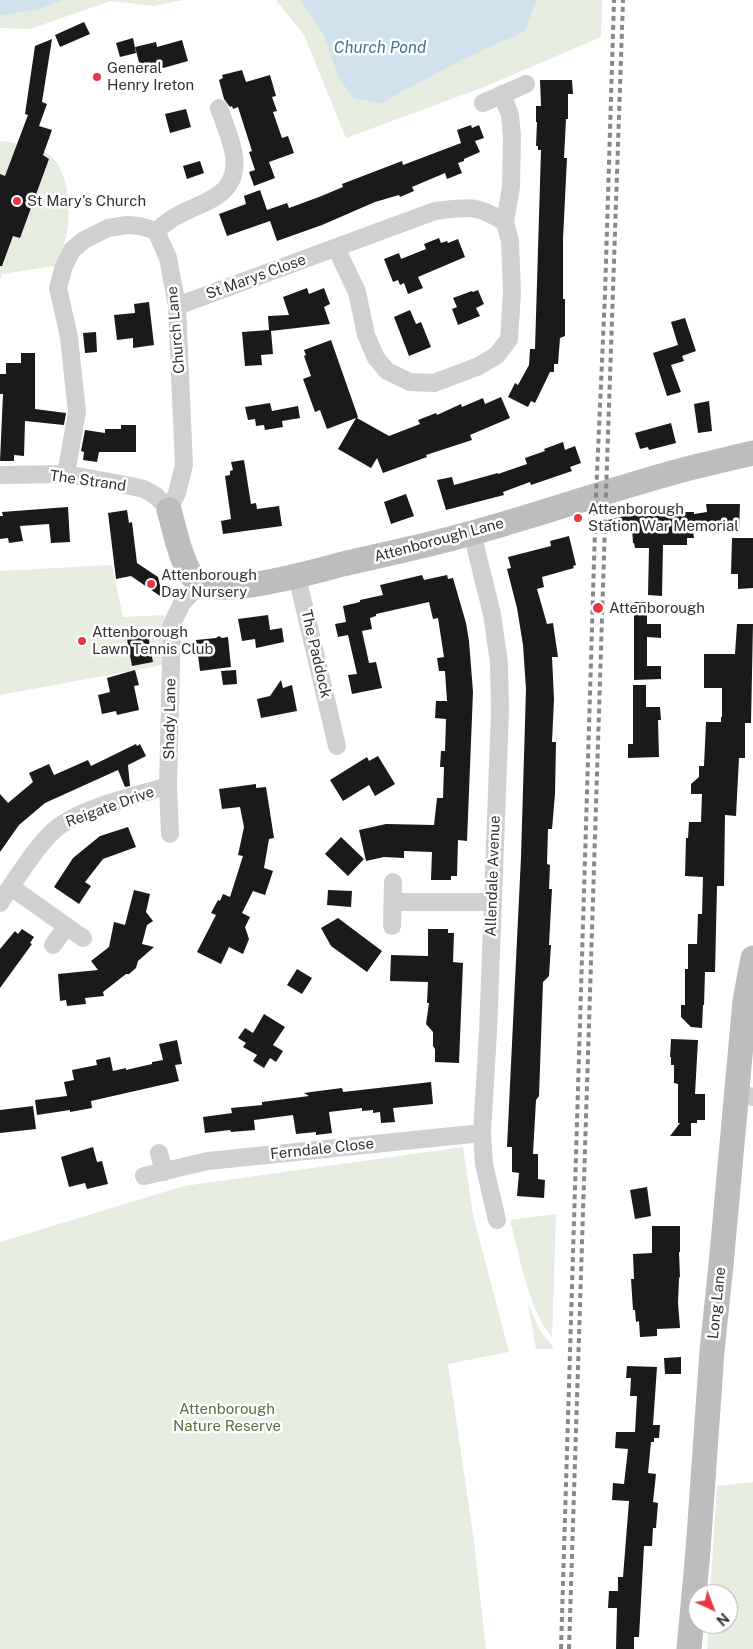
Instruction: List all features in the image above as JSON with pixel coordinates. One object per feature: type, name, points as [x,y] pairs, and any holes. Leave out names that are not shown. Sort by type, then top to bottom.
[{"type":"street","points":[[483,103],[526,84]]},
{"type":"street","points":[[336,248],[357,292],[366,335],[376,358],[387,371],[410,382],[434,383],[479,366],[497,354],[509,339],[512,293],[510,241],[505,222],[511,186],[512,137],[510,115],[502,94]]},
{"type":"street","points":[[66,474],[77,412],[69,337],[58,288],[64,266],[72,250],[84,240],[108,228],[127,225],[140,226],[156,231],[175,217],[222,193],[230,183],[234,172],[234,155],[219,108]]},
{"type":"street","name":"St Marys Close","points":[[176,306],[435,211],[469,207],[485,210],[505,222]]},
{"type":"street","name":"Church Lane","points":[[156,231],[168,258],[176,306],[184,465],[177,492],[169,510]]},
{"type":"street","name":"Attenborough Lane","points":[[200,584],[213,588],[237,587],[297,576],[472,533],[689,468],[753,454]]},
{"type":"street","name":"The Strand","points":[[0,475],[66,474],[126,484],[156,496],[169,510]]},
{"type":"street","points":[[169,510],[182,558],[200,584]]},
{"type":"street","name":"Allendale Avenue","points":[[472,533],[492,614],[499,664],[500,711],[488,1032],[482,1133],[484,1164],[497,1220]]},
{"type":"street","name":"The Paddock","points":[[297,576],[331,739]]},
{"type":"street","name":"Shady Lane","points":[[170,834],[168,786],[172,624],[182,603],[200,584]]},
{"type":"street","name":"Reigate Drive","points":[[0,903],[45,840],[60,826],[96,809],[168,786]]},
{"type":"street","points":[[392,926],[393,882]]},
{"type":"street","points":[[11,887],[82,938]]},
{"type":"street","points":[[393,902],[492,902]]},
{"type":"street","points":[[53,945],[66,926]]},
{"type":"street","name":"Long Lane","points":[[689,1649],[699,1541],[712,1351],[721,1266],[744,1095],[745,1001],[753,958]]},
{"type":"street","name":"Ferndale Close","points":[[144,1176],[208,1161],[482,1133]]},
{"type":"street","points":[[159,1153],[164,1172]]},
{"type":"green space","points":[[0,0],[183,0],[154,6],[111,1],[30,29],[0,28]]},
{"type":"green space","points":[[276,0],[602,0],[601,37],[484,87],[346,138],[304,35]]},
{"type":"green space","points":[[0,141],[34,148],[51,156],[62,172],[68,194],[69,217],[65,241],[55,266],[2,274],[0,280]]},
{"type":"green space","name":"Attenborough Lawn Tennis Club","points":[[112,565],[123,617],[164,615],[163,665],[0,695],[0,571]]},
{"type":"green space","name":"Attenborough Nature Reserve","points":[[463,1147],[473,1215],[509,1352],[448,1364],[474,1541],[486,1649],[0,1649],[0,1242],[184,1186]]},
{"type":"green space","points":[[556,1214],[552,1337],[537,1312],[531,1297],[510,1220]]},
{"type":"green space","points":[[528,1304],[540,1331],[552,1345],[553,1349],[536,1349]]},
{"type":"green space","points":[[753,1482],[753,1649],[707,1649],[708,1634],[738,1634],[738,1584],[711,1584],[717,1486]]},
{"type":"water","points":[[0,0],[63,0],[37,10],[0,15]]},
{"type":"water","name":"Church Pond","points":[[300,0],[536,1],[525,31],[461,60],[381,103],[354,99],[340,79],[322,32]]},
{"type":"building","points":[[84,22],[90,34],[60,47],[55,35]]},
{"type":"building","points":[[133,38],[136,53],[120,57],[116,43]]},
{"type":"building","points":[[52,39],[42,102],[47,104],[39,126],[52,130],[43,155],[49,159],[20,238],[13,236],[2,266],[0,266],[0,174],[5,176],[28,115],[25,114],[35,46]]},
{"type":"building","points":[[182,40],[188,61],[142,74],[135,47],[156,42],[157,47]]},
{"type":"building","points":[[242,70],[246,82],[270,75],[276,96],[272,97],[277,111],[273,112],[282,138],[288,136],[294,153],[269,162],[275,178],[254,186],[249,172],[255,170],[249,152],[252,151],[238,107],[233,109],[224,99],[219,80],[223,78],[222,75]]},
{"type":"building","points":[[540,80],[572,80],[573,94],[568,94],[568,119],[566,119],[564,158],[567,158],[563,239],[565,336],[560,338],[558,364],[554,364],[554,372],[550,372],[535,403],[531,401],[528,407],[508,397],[515,383],[518,385],[529,365],[530,349],[535,349],[541,150],[538,150],[538,146],[536,146],[536,106],[541,106]]},
{"type":"building","points":[[186,109],[191,127],[170,133],[165,114]]},
{"type":"building","points":[[471,125],[472,128],[479,125],[484,138],[475,141],[480,152],[458,163],[462,173],[447,179],[445,173],[412,187],[414,191],[400,197],[399,195],[375,202],[322,225],[277,241],[270,221],[227,236],[219,214],[246,204],[244,196],[260,190],[267,210],[287,203],[289,208],[343,187],[342,184],[402,161],[403,165],[461,143],[457,130]]},
{"type":"building","points":[[200,161],[204,173],[187,179],[183,166]]},
{"type":"building","points":[[439,238],[441,243],[447,241],[448,243],[458,239],[465,257],[418,277],[423,288],[408,294],[404,283],[400,285],[398,280],[393,282],[384,259],[399,253],[401,259],[426,249],[424,244]]},
{"type":"building","points":[[307,288],[309,294],[324,288],[330,304],[324,307],[330,324],[271,331],[273,354],[261,355],[262,365],[245,366],[242,332],[269,330],[268,316],[289,315],[283,297]]},
{"type":"building","points":[[478,290],[484,304],[476,308],[480,316],[458,325],[452,309],[457,307],[453,298]]},
{"type":"building","points":[[149,302],[154,345],[133,348],[133,338],[117,340],[114,315],[135,313],[134,304]]},
{"type":"building","points":[[410,310],[416,324],[421,322],[431,347],[409,356],[394,317]]},
{"type":"building","points":[[685,318],[696,351],[682,356],[684,361],[671,365],[681,392],[667,396],[653,353],[678,345],[671,322]]},
{"type":"building","points":[[96,332],[97,352],[85,353],[83,333]]},
{"type":"building","points":[[331,340],[357,418],[389,436],[420,424],[418,420],[436,413],[437,415],[461,404],[462,407],[483,398],[485,404],[501,397],[510,418],[470,435],[472,440],[426,455],[427,457],[383,473],[377,458],[371,468],[338,449],[356,418],[327,429],[320,410],[315,412],[303,379],[311,376],[304,356],[306,355],[304,350]]},
{"type":"building","points":[[21,353],[35,353],[35,409],[66,413],[64,425],[25,421],[24,456],[14,455],[14,461],[0,461],[3,394],[0,394],[0,374],[6,374],[6,363],[21,363]]},
{"type":"building","points":[[709,401],[712,431],[698,433],[694,404]]},
{"type":"building","points":[[270,403],[272,411],[298,406],[300,418],[282,421],[283,427],[265,430],[264,425],[256,426],[255,419],[248,420],[245,407]]},
{"type":"building","points":[[671,423],[676,443],[649,450],[648,447],[640,449],[635,433]]},
{"type":"building","points":[[121,425],[136,425],[136,452],[99,452],[97,462],[83,460],[84,452],[81,451],[85,430],[105,433],[105,429],[121,429]]},
{"type":"building","points":[[563,442],[565,450],[575,446],[581,463],[570,467],[572,471],[531,485],[530,482],[503,492],[504,495],[446,510],[437,480],[452,477],[454,485],[498,474],[527,464],[525,458]]},
{"type":"building","points":[[244,460],[251,504],[256,503],[257,509],[279,506],[282,526],[223,534],[221,521],[231,519],[225,476],[230,475],[230,471],[233,470],[231,462]]},
{"type":"building","points":[[406,494],[414,516],[391,524],[384,502]]},
{"type":"building","points":[[706,504],[740,504],[739,533],[693,532],[694,538],[687,538],[687,545],[663,545],[662,596],[648,595],[649,548],[635,548],[632,527],[602,532],[600,522],[624,516],[623,512],[647,506],[647,516],[680,515],[680,512],[694,512],[694,514],[707,512]]},
{"type":"building","points":[[68,507],[70,542],[51,543],[49,524],[20,526],[23,541],[9,543],[8,538],[0,539],[0,516],[3,516],[2,512]]},
{"type":"building","points":[[127,510],[129,523],[132,522],[137,563],[158,577],[163,598],[131,576],[116,579],[108,513]]},
{"type":"building","points":[[569,536],[576,565],[573,566],[574,568],[542,577],[544,587],[537,589],[547,624],[553,623],[558,657],[552,657],[554,699],[552,742],[556,742],[555,794],[552,829],[548,829],[547,864],[550,865],[549,889],[552,889],[549,945],[551,945],[549,976],[543,982],[539,1096],[536,1100],[533,1154],[538,1154],[538,1179],[545,1180],[544,1198],[517,1196],[519,1173],[512,1172],[512,1147],[507,1147],[521,857],[526,689],[523,645],[517,608],[507,569],[511,568],[508,557],[551,546],[550,541]]},
{"type":"building","points":[[732,538],[753,538],[753,588],[738,589],[738,574],[731,574]]},
{"type":"building","points":[[422,575],[424,580],[447,575],[448,579],[453,578],[466,623],[469,641],[473,692],[467,841],[458,840],[457,876],[451,876],[451,880],[431,880],[432,852],[404,851],[404,858],[384,857],[366,861],[359,830],[386,824],[434,825],[437,798],[443,798],[444,767],[440,767],[441,751],[445,751],[446,719],[435,718],[436,701],[447,701],[445,671],[439,671],[437,658],[444,657],[438,618],[433,619],[429,602],[376,614],[376,616],[370,618],[372,629],[362,631],[369,663],[376,662],[382,688],[352,694],[348,675],[357,674],[348,635],[338,637],[335,624],[346,622],[343,606],[383,595],[380,585]]},
{"type":"building","points":[[634,602],[647,602],[647,624],[661,624],[661,638],[647,637],[647,666],[661,666],[661,679],[634,680]]},
{"type":"building","points":[[268,615],[270,630],[282,628],[284,642],[256,648],[255,639],[242,641],[238,619]]},
{"type":"building","points":[[737,624],[753,624],[751,723],[745,723],[745,758],[739,758],[736,816],[725,815],[724,886],[717,886],[715,972],[705,972],[702,1028],[691,1027],[681,1017],[681,1005],[685,1005],[685,969],[688,969],[688,944],[697,944],[698,914],[702,914],[703,877],[685,876],[686,838],[688,838],[689,822],[701,822],[702,794],[691,794],[691,784],[699,777],[699,766],[704,766],[706,722],[721,722],[722,717],[722,688],[704,688],[704,654],[735,654]]},
{"type":"building","points":[[148,635],[153,662],[132,666],[127,639]]},
{"type":"building","points":[[219,636],[222,638],[228,637],[231,667],[200,671],[196,640]]},
{"type":"building","points":[[135,670],[139,685],[134,686],[139,710],[117,715],[116,711],[102,714],[98,695],[110,692],[107,678]]},
{"type":"building","points":[[236,670],[237,684],[223,685],[221,671]]},
{"type":"building","points":[[281,680],[283,688],[292,685],[297,711],[261,718],[257,699],[270,696]]},
{"type":"building","points":[[633,685],[646,685],[646,707],[660,707],[661,720],[658,720],[659,757],[628,758],[628,744],[633,744]]},
{"type":"building","points":[[136,744],[137,746],[140,744],[146,756],[128,765],[130,786],[125,787],[118,770],[45,803],[19,825],[0,852],[0,794],[8,803],[33,782],[29,773],[49,764],[54,775],[88,760],[91,766]]},
{"type":"building","points":[[378,756],[395,784],[375,796],[369,785],[343,801],[330,780],[367,757],[369,761]]},
{"type":"building","points":[[256,784],[256,788],[266,787],[274,838],[269,839],[264,868],[273,871],[265,895],[253,891],[242,913],[250,917],[245,927],[249,939],[243,954],[229,947],[221,964],[197,952],[216,915],[211,913],[218,900],[220,901],[223,894],[230,897],[243,856],[238,855],[244,827],[240,807],[222,809],[219,789]]},
{"type":"building","points":[[128,827],[136,847],[103,859],[85,882],[91,886],[79,904],[54,887],[73,858],[100,836]]},
{"type":"building","points":[[341,837],[364,859],[348,876],[325,854]]},
{"type":"building","points":[[134,890],[150,894],[146,912],[153,921],[147,925],[142,944],[154,947],[138,961],[136,968],[103,992],[104,996],[85,998],[86,1004],[67,1006],[66,1000],[60,1001],[58,974],[98,970],[91,961],[109,947],[114,922],[125,925]]},
{"type":"building","points":[[328,890],[352,891],[351,907],[327,905]]},
{"type":"building","points":[[338,918],[382,951],[367,972],[331,946],[321,928]]},
{"type":"building","points":[[22,929],[34,937],[30,943],[32,944],[0,988],[0,949],[15,931],[18,934]]},
{"type":"building","points":[[428,929],[448,929],[448,933],[454,933],[453,962],[463,963],[459,1063],[435,1062],[433,1032],[426,1024],[429,1003],[427,1003],[428,982],[390,981],[391,955],[428,956]]},
{"type":"building","points":[[297,969],[312,978],[302,994],[287,985]]},
{"type":"building","points":[[264,1014],[285,1027],[273,1045],[283,1051],[276,1062],[270,1058],[264,1068],[253,1061],[257,1055],[243,1047],[246,1043],[238,1038],[245,1028],[253,1033]]},
{"type":"building","points":[[671,1039],[698,1040],[695,1094],[705,1094],[705,1120],[697,1120],[697,1123],[691,1123],[691,1136],[670,1136],[680,1123],[678,1123],[678,1084],[674,1083],[674,1065],[671,1065],[670,1057]]},
{"type":"building","points":[[177,1040],[182,1064],[175,1065],[179,1081],[91,1101],[92,1108],[37,1115],[35,1100],[67,1096],[64,1082],[74,1080],[72,1070],[97,1065],[96,1060],[110,1057],[113,1071],[152,1064],[152,1062],[163,1060],[159,1044]]},
{"type":"building","points":[[431,1082],[433,1104],[393,1108],[395,1122],[381,1123],[380,1112],[373,1113],[373,1110],[362,1111],[362,1108],[329,1112],[332,1133],[316,1135],[316,1132],[296,1134],[293,1115],[254,1120],[255,1130],[205,1133],[203,1117],[232,1113],[231,1108],[262,1105],[262,1102],[309,1096],[304,1093],[311,1092],[342,1088],[343,1092]]},
{"type":"building","points":[[33,1106],[36,1129],[0,1133],[0,1110]]},
{"type":"building","points":[[93,1147],[97,1162],[102,1161],[108,1184],[87,1189],[85,1183],[69,1187],[61,1157]]},
{"type":"building","points":[[647,1187],[651,1216],[635,1219],[630,1190]]},
{"type":"building","points":[[652,1226],[680,1226],[678,1303],[680,1328],[657,1329],[657,1336],[640,1337],[639,1321],[636,1322],[635,1310],[633,1310],[631,1279],[634,1279],[633,1254],[652,1253]]},
{"type":"building","points":[[681,1357],[681,1374],[665,1374],[664,1358]]},
{"type":"building","points":[[627,1366],[657,1367],[653,1425],[660,1425],[659,1438],[654,1438],[654,1442],[651,1442],[648,1473],[656,1474],[653,1502],[658,1503],[652,1546],[644,1546],[639,1637],[634,1637],[634,1649],[616,1649],[617,1608],[608,1608],[609,1591],[618,1591],[618,1577],[623,1577],[629,1501],[612,1500],[613,1483],[624,1484],[628,1449],[615,1448],[616,1432],[635,1432],[637,1396],[630,1396],[631,1378],[626,1378]]},
{"type":"railway","points":[[561,1649],[596,496],[605,294],[614,0]]},
{"type":"railway","points":[[569,1649],[623,0]]},
{"type":"place","name":"General Henry Ireton","points":[[97,77]]},
{"type":"place","name":"St Mary's Church","points":[[17,201]]},
{"type":"place","name":"Attenborough Station War Memorial","points":[[578,518]]},
{"type":"place","name":"Attenborough Day Nursery","points":[[151,584]]},
{"type":"place","name":"Attenborough","points":[[598,608]]},
{"type":"place","name":"Attenborough Lawn Tennis Club","points":[[82,641]]}]
